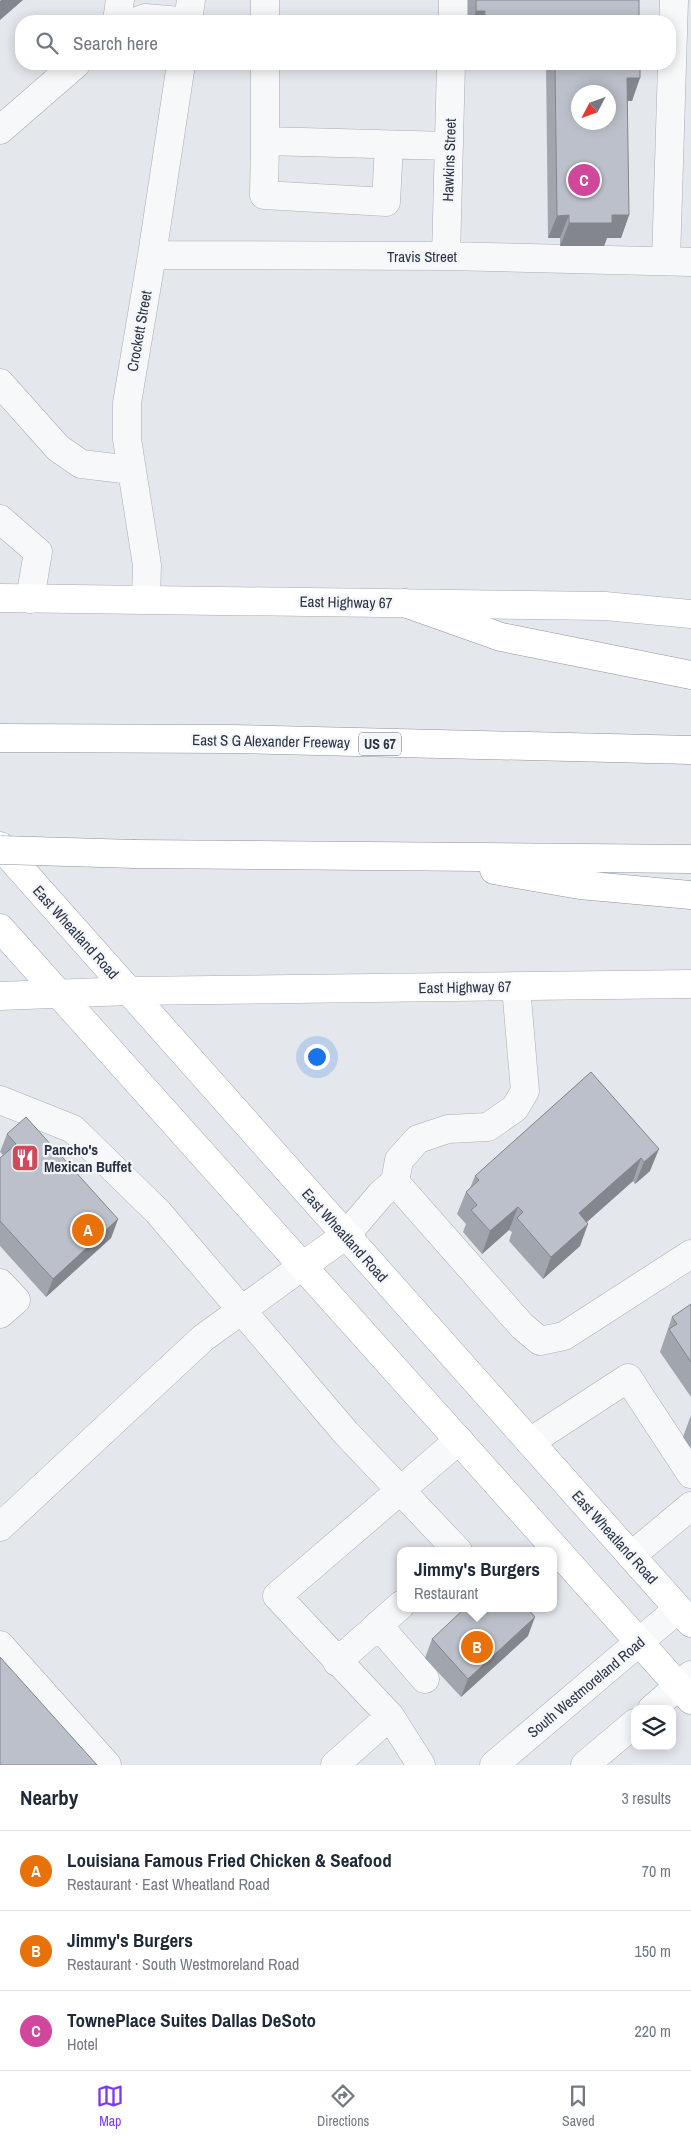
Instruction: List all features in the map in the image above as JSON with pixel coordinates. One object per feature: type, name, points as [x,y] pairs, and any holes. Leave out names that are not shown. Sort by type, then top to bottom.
[{"type":"main road","name":"East Highway 67","points":[[0,598],[605,606],[691,614]]},
{"type":"main road","points":[[405,603],[501,637],[691,675]]},
{"type":"main road","name":"East S G Alexander Freeway","points":[[0,738],[232,739],[416,745],[691,750]]},
{"type":"main road","points":[[0,848],[135,854],[691,859]]},
{"type":"main road","name":"East Wheatland Road","points":[[0,848],[685,1616]]},
{"type":"main road","points":[[419,856],[580,885],[691,895]]},
{"type":"main road","points":[[0,928],[555,1547]]},
{"type":"main road","name":"East Highway 67","points":[[0,996],[128,991],[691,984]]},
{"type":"main road","points":[[304,1265],[346,1235]]},
{"type":"main road","points":[[557,1549],[640,1642],[687,1687]]},
{"type":"street","points":[[118,15],[120,0]]},
{"type":"street","points":[[189,15],[192,0]]},
{"type":"street","points":[[265,0],[265,15]]},
{"type":"street","points":[[453,0],[453,15]]},
{"type":"street","points":[[674,0],[674,15]]},
{"type":"street","points":[[0,130],[69,70]]},
{"type":"street","name":"Crockett Street","points":[[146,599],[147,565],[127,439],[126,404],[152,255],[180,70]]},
{"type":"street","points":[[265,70],[264,195],[386,202],[388,145]]},
{"type":"street","name":"Hawkins Street","points":[[446,256],[452,70]]},
{"type":"street","points":[[675,70],[678,262]]},
{"type":"street","points":[[265,141],[449,146]]},
{"type":"street","name":"Travis Street","points":[[152,255],[446,256],[678,262]]},
{"type":"street","points":[[0,383],[58,448],[81,464],[132,470]]},
{"type":"street","points":[[0,519],[38,552],[30,599]]},
{"type":"street","points":[[346,1235],[381,1194],[395,1182],[398,1160],[418,1139],[448,1129],[488,1127],[515,1108],[524,1092],[516,987]]},
{"type":"street","points":[[0,1100],[73,1129],[158,1212],[346,1433],[454,1547]]},
{"type":"street","points":[[395,1182],[522,1326],[540,1341],[564,1336],[691,1254]]},
{"type":"street","points":[[0,1528],[203,1338],[304,1265]]},
{"type":"street","points":[[0,1283],[16,1300],[0,1314]]},
{"type":"street","points":[[530,1442],[628,1378],[691,1474]]},
{"type":"street","points":[[421,1765],[390,1716],[276,1596],[459,1440]]},
{"type":"street","points":[[631,1556],[691,1506]]},
{"type":"street","points":[[337,1662],[397,1608]]},
{"type":"street","name":"South Westmoreland Road","points":[[494,1765],[640,1642],[685,1616]]},
{"type":"street","points":[[378,1625],[425,1679]]},
{"type":"street","points":[[0,1645],[107,1765]]},
{"type":"street","points":[[658,1705],[687,1687]]},
{"type":"street","points":[[336,1765],[390,1716]]},
{"type":"street","points":[[584,1765],[631,1726]]},
{"type":"building","points":[[476,0],[639,0],[639,15],[485,15],[485,11],[476,11]]},
{"type":"building","points":[[555,70],[640,70],[640,78],[627,78],[629,215],[612,215],[612,223],[569,223],[569,215],[557,216]]},
{"type":"building","points":[[591,1072],[659,1149],[644,1162],[641,1158],[579,1213],[588,1224],[551,1257],[517,1218],[523,1212],[518,1207],[490,1231],[471,1210],[477,1205],[466,1192],[479,1180],[475,1176]]},
{"type":"building","points":[[26,1117],[118,1219],[53,1279],[0,1221],[0,1158],[16,1144],[7,1134]]},
{"type":"building","points":[[691,1304],[691,1362],[669,1329],[677,1324],[672,1317]]},
{"type":"building","points":[[461,1612],[531,1612],[535,1617],[468,1679],[432,1639]]},
{"type":"building","points":[[0,1657],[97,1765],[0,1765]]},
{"type":"place","name":"TownePlace Suites Dallas DeSoto","points":[[584,180]]},
{"type":"place","name":"Pancho's Mexican Buffet","points":[[25,1158]]},
{"type":"place","name":"Louisiana Famous Fried Chicken & Seafood","points":[[88,1230]]},
{"type":"place","name":"Jimmy's Burgers","points":[[477,1647]]}]
